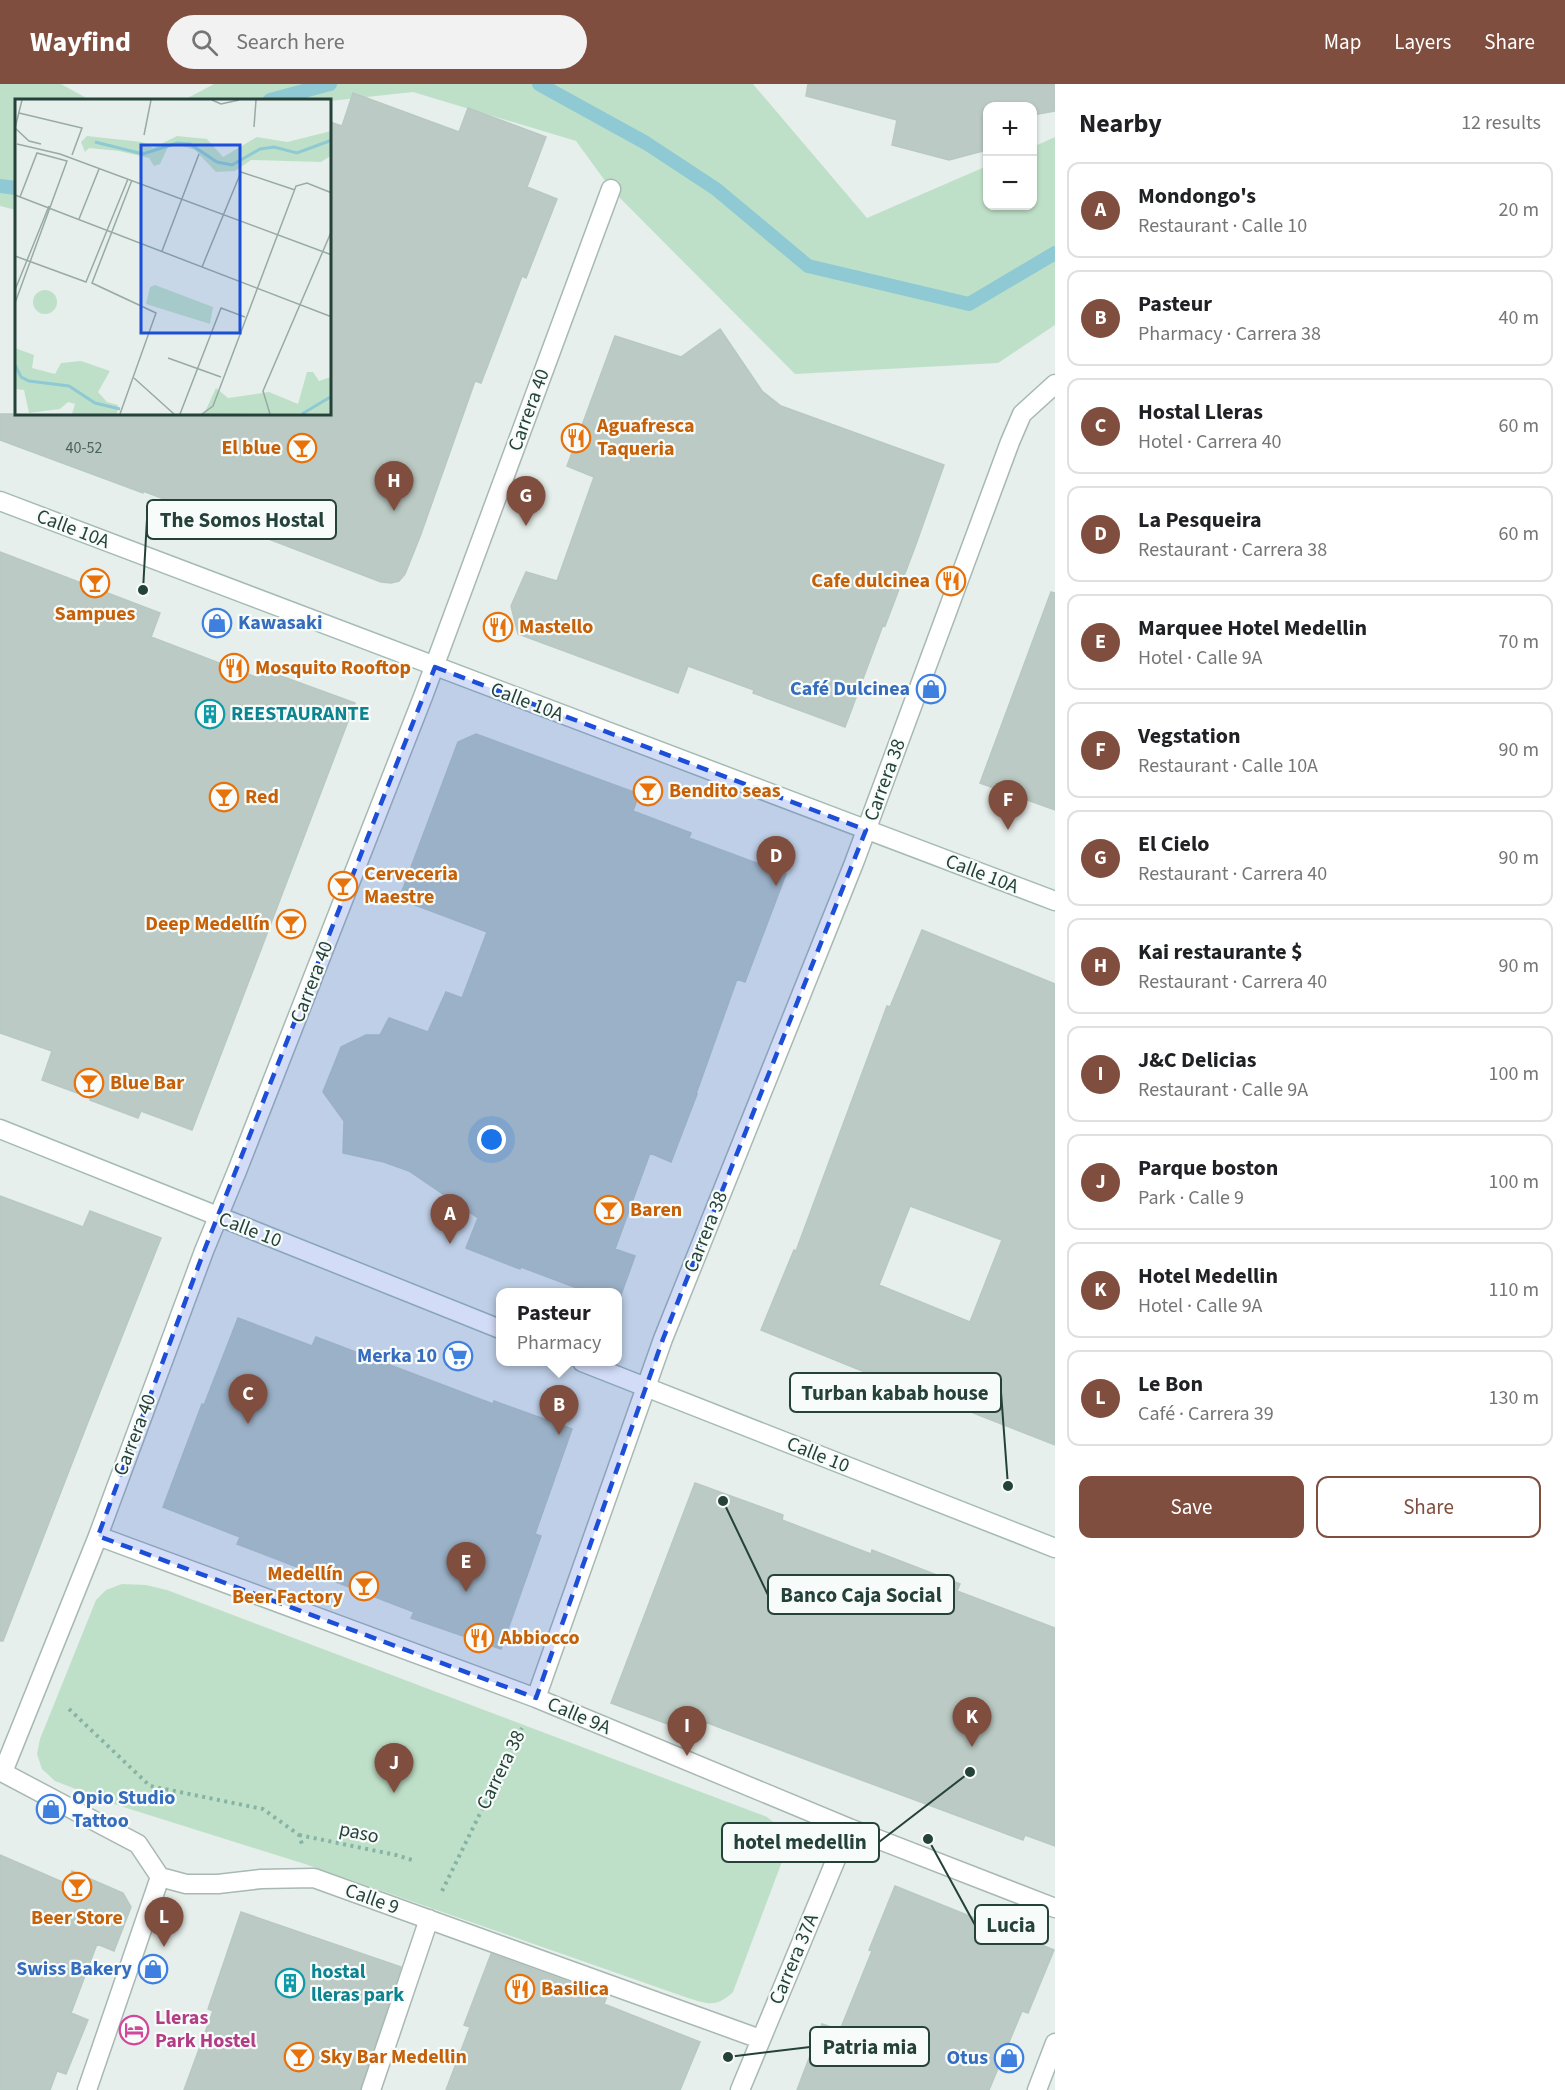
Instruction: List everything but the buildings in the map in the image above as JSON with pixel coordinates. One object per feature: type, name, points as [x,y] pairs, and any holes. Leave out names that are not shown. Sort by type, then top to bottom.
[{"type":"street","name":"Carrera 40","points":[[1,1772],[98,1536],[217,1218],[435,667],[611,189]]},
{"type":"street","name":"Carrera 38","points":[[536,1698],[663,1338],[866,830],[1022,414],[1055,384]]},
{"type":"street","name":"Calle 10A","points":[[0,501],[1055,901]]},
{"type":"street","name":"Calle 10","points":[[0,1129],[145,1186],[217,1218],[496,1327]]},
{"type":"street","name":"Calle 10","points":[[592,1366],[1055,1548]]},
{"type":"street","name":"Calle 9A","points":[[98,1536],[536,1698],[849,1828],[1055,1908]]},
{"type":"street","points":[[1,1772],[138,1844],[160,1876],[87,2090]]},
{"type":"street","name":"Carrera 37A","points":[[740,2090],[849,1828]]},
{"type":"street","name":"Calle 9","points":[[160,1876],[186,1884],[314,1878],[760,2038]]},
{"type":"street","points":[[371,2090],[429,1919]]},
{"type":"street","points":[[1037,2090],[1055,2043]]},
{"type":"path","name":"Carrera 38","points":[[429,1919],[536,1698]]},
{"type":"path","points":[[69,1709],[150,1786],[263,1809],[299,1835],[314,1878]]},
{"type":"path","name":"paso","points":[[299,1835],[412,1860]]},
{"type":"highlighted area","points":[[435,667],[866,830],[663,1339],[536,1698],[98,1536],[204,1251]]},
{"type":"green space","points":[[0,84],[61,84],[88,99],[15,99],[15,210],[0,206]]},
{"type":"green space","points":[[214,84],[753,84],[867,218],[983,168],[983,210],[1037,210],[1037,145],[1055,137],[1055,325],[998,363],[795,374],[611,189],[576,141],[413,92],[332,99],[186,99]]},
{"type":"green space","points":[[122,1584],[146,1585],[167,1590],[767,1817],[777,1826],[782,1835],[783,1859],[733,1992],[717,2003],[688,1998],[308,1865],[114,1804],[55,1781],[42,1769],[37,1754],[40,1739],[96,1600],[106,1590]]},
{"type":"waterway","points":[[274,99],[330,84]]},
{"type":"waterway","points":[[539,84],[646,143],[716,189],[808,266],[969,304],[1055,253]]},
{"type":"waterway","points":[[0,186],[15,188]]},
{"type":"place","name":"Aguafresca Taqueria","points":[[576,438]]},
{"type":"place","name":"El blue","points":[[302,448]]},
{"type":"place","name":"Kai restaurante $","points":[[394,511]]},
{"type":"place","name":"El Cielo","points":[[526,526]]},
{"type":"place","name":"Cafe dulcinea","points":[[951,581]]},
{"type":"place","name":"Sampues","points":[[95,583]]},
{"type":"place","name":"The Somos Hostal","points":[[143,590]]},
{"type":"place","name":"Kawasaki","points":[[217,623]]},
{"type":"place","name":"Mastello","points":[[498,627]]},
{"type":"place","name":"Mosquito Rooftop","points":[[234,668]]},
{"type":"place","name":"Café Dulcinea","points":[[931,689]]},
{"type":"place","name":"REESTAURANTE","points":[[210,714]]},
{"type":"place","name":"Bendito seas","points":[[648,791]]},
{"type":"place","name":"Red","points":[[224,797]]},
{"type":"place","name":"Vegstation","points":[[1008,830]]},
{"type":"place","name":"Cerveceria Maestre","points":[[343,886]]},
{"type":"place","name":"La Pesqueira","points":[[776,886]]},
{"type":"place","name":"Deep Medellín","points":[[291,924]]},
{"type":"place","name":"Blue Bar","points":[[89,1083]]},
{"type":"place","name":"Baren","points":[[609,1210]]},
{"type":"place","name":"Mondongo's","points":[[450,1244]]},
{"type":"place","name":"Merka 10","points":[[458,1356]]},
{"type":"place","name":"Hostal Lleras","points":[[248,1424]]},
{"type":"place","name":"Pasteur","points":[[559,1435]]},
{"type":"place","name":"Turban kabab house","points":[[1008,1486]]},
{"type":"place","name":"Banco Caja Social","points":[[723,1501]]},
{"type":"place","name":"Medellín Beer Factory","points":[[364,1586]]},
{"type":"place","name":"Marquee Hotel Medellin","points":[[466,1592]]},
{"type":"place","name":"Abbiocco","points":[[479,1638]]},
{"type":"place","name":"Hotel Medellin","points":[[972,1747]]},
{"type":"place","name":"J&C Delicias","points":[[687,1756]]},
{"type":"place","name":"hotel medellin","points":[[970,1772]]},
{"type":"place","name":"Parque boston","points":[[394,1793]]},
{"type":"place","name":"Opio Studio Tattoo","points":[[51,1809]]},
{"type":"place","name":"Lucia","points":[[928,1839]]},
{"type":"place","name":"Beer Store","points":[[77,1887]]},
{"type":"place","name":"Le Bon","points":[[164,1947]]},
{"type":"place","name":"Swiss Bakery","points":[[153,1969]]},
{"type":"place","name":"hostal lleras park","points":[[290,1983]]},
{"type":"place","name":"Basilica","points":[[520,1989]]},
{"type":"place","name":"Lleras Park Hostel","points":[[134,2030]]},
{"type":"place","name":"Sky Bar Medellin","points":[[299,2057]]},
{"type":"place","name":"Patria mia","points":[[728,2057]]},
{"type":"place","name":"Otus","points":[[1009,2058]]}]
